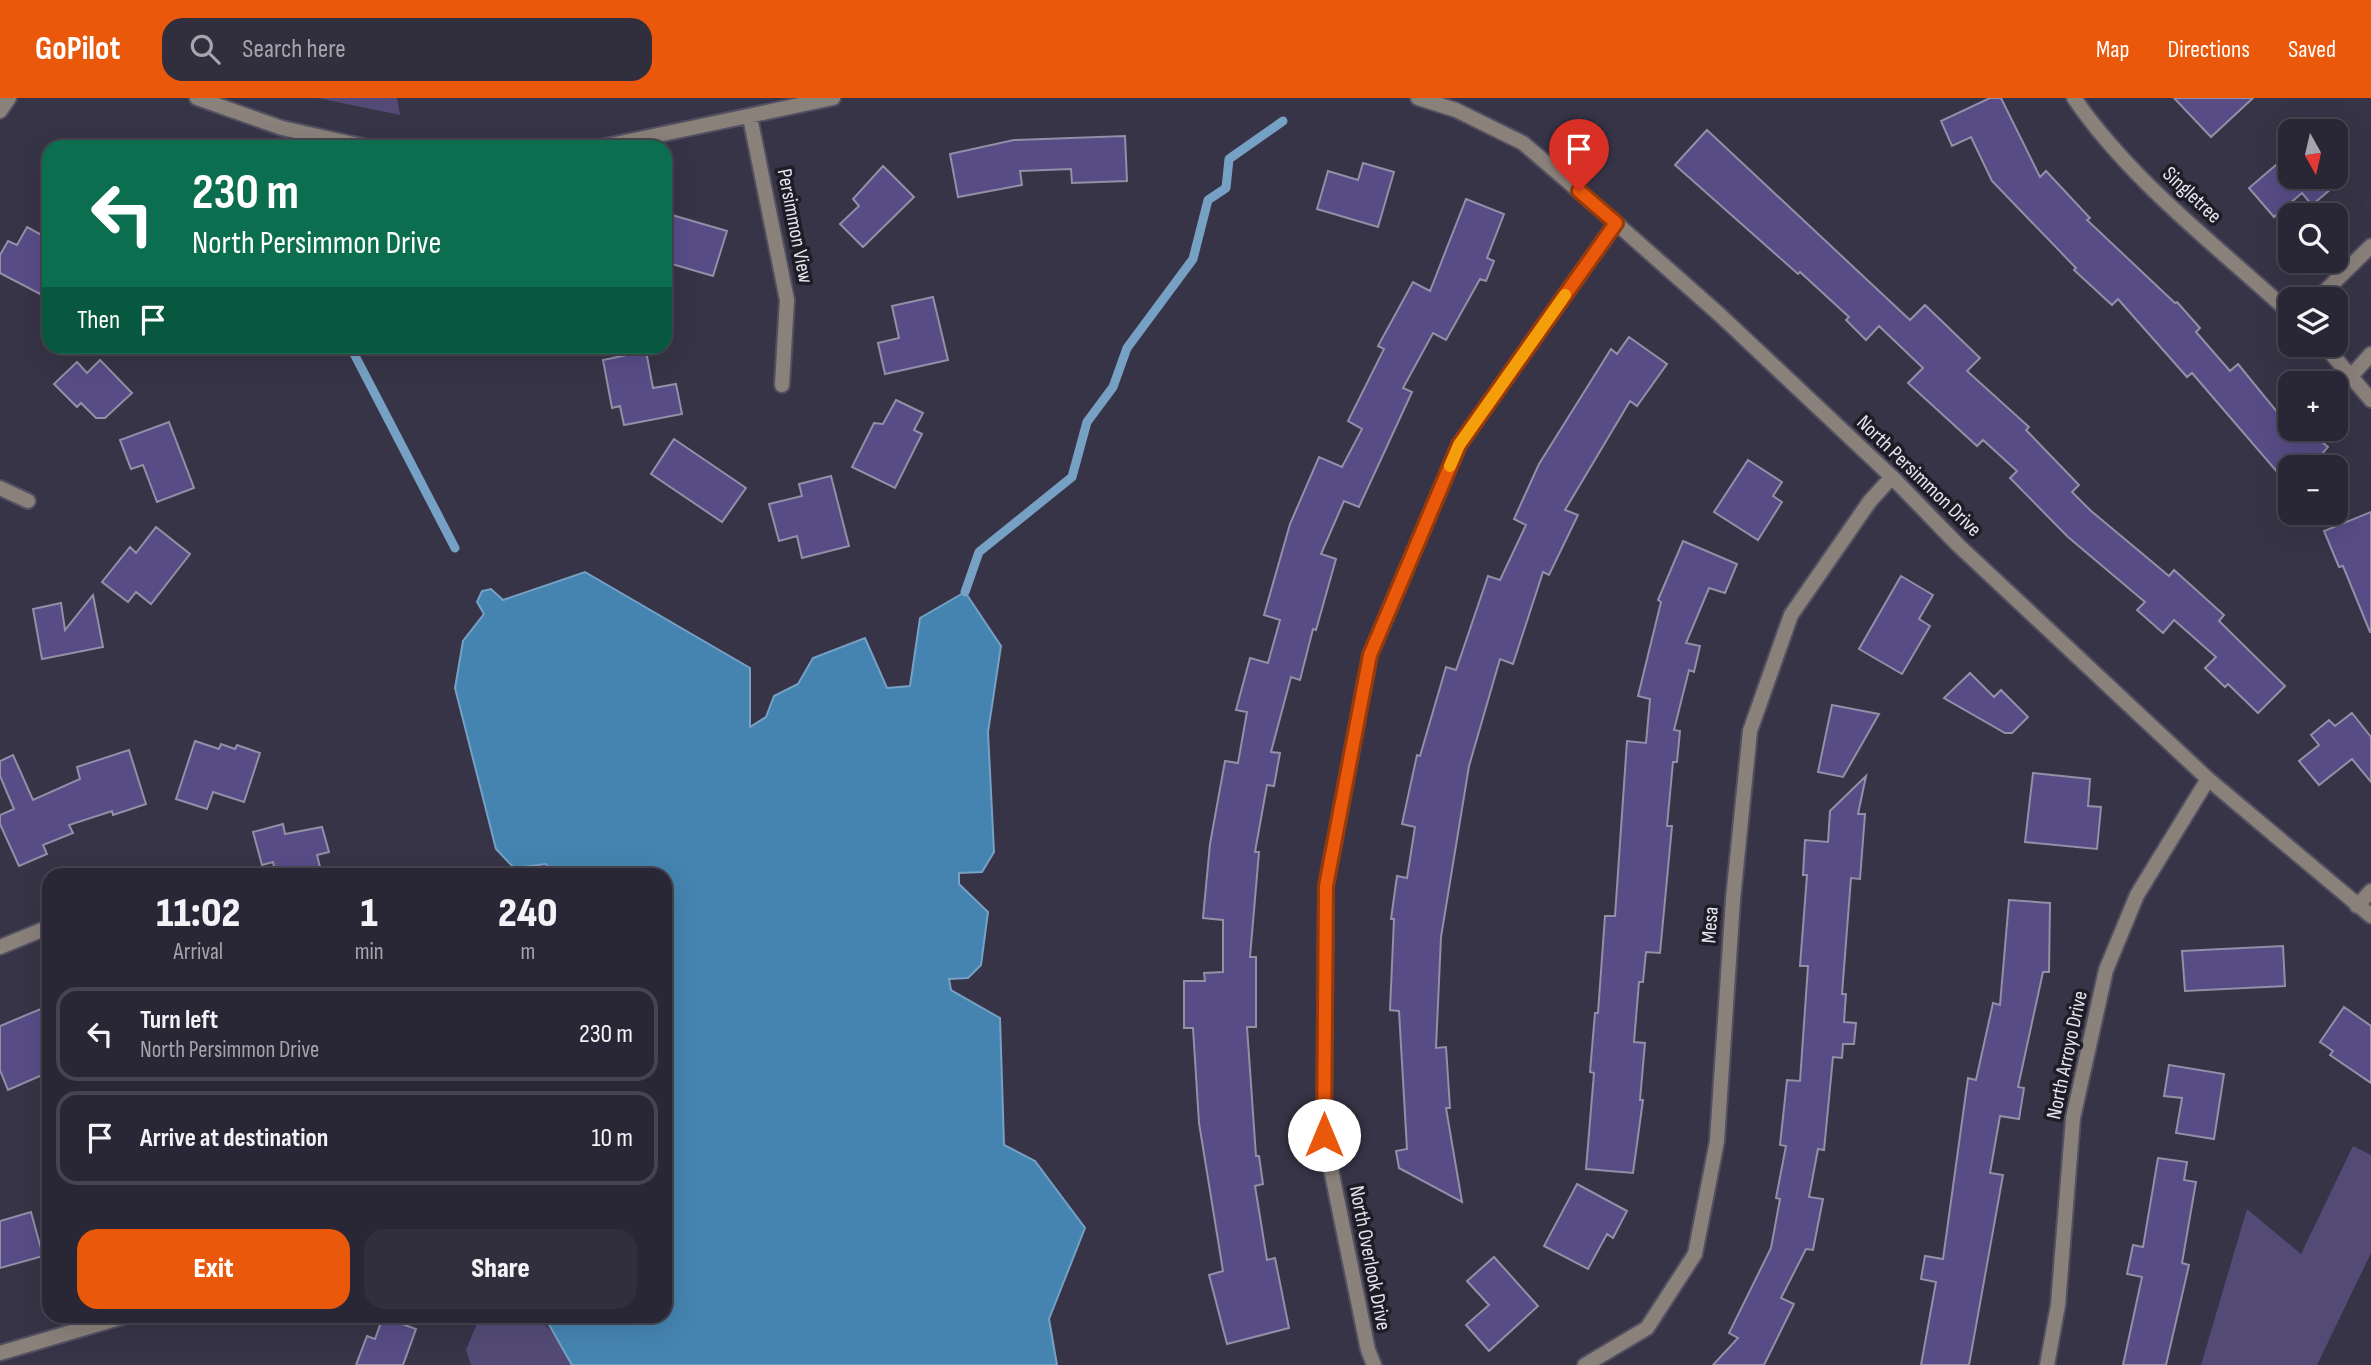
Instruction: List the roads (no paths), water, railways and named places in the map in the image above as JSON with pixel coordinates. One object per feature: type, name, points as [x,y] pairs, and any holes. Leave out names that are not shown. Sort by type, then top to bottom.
[{"type":"street","points":[[0,111],[9,98]]},
{"type":"street","points":[[197,98],[282,128],[336,140]]},
{"type":"street","points":[[636,140],[833,98]]},
{"type":"street","name":"North Persimmon Drive","points":[[1418,98],[1458,104],[1523,143],[1720,315],[1892,477],[1958,545],[2208,779],[2371,916]]},
{"type":"street","name":"Singletree","points":[[2074,98],[2092,125],[2132,168],[2278,302]]},
{"type":"street","name":"Persimmon View","points":[[750,117],[787,300],[782,385]]},
{"type":"street","name":"North Overlook Drive","points":[[1374,1365],[1368,1350],[1324,1135],[1326,886],[1370,655],[1459,445],[1616,223]]},
{"type":"street","points":[[2329,287],[2371,246]]},
{"type":"street","points":[[2351,376],[2371,354]]},
{"type":"street","points":[[2334,357],[2371,400]]},
{"type":"street","name":"Mesa","points":[[1585,1365],[1647,1328],[1695,1254],[1717,1141],[1733,899],[1750,732],[1790,615],[1870,501],[1892,477]]},
{"type":"street","points":[[0,488],[28,501]]},
{"type":"street","name":"North Arroyo Drive","points":[[2047,1365],[2059,1305],[2074,1118],[2106,970],[2137,895],[2208,779]]},
{"type":"street","points":[[2357,906],[2371,891]]},
{"type":"street","points":[[0,947],[42,929]]},
{"type":"street","points":[[0,1353],[102,1323]]},
{"type":"water","points":[[585,572],[750,668],[750,727],[766,717],[774,696],[798,684],[813,658],[865,638],[887,688],[910,686],[920,618],[965,592],[1001,646],[988,732],[994,852],[982,872],[959,873],[959,884],[988,912],[981,965],[968,978],[949,979],[951,990],[1000,1018],[1004,1145],[1035,1161],[1085,1228],[1049,1319],[1057,1365],[572,1365],[548,1323],[672,1323],[672,868],[548,868],[546,864],[514,868],[496,849],[455,688],[463,641],[484,614],[477,602],[482,591],[491,589],[503,600]]},
{"type":"waterway","points":[[965,592],[979,552],[1072,477],[1087,422],[1113,387],[1127,348],[1193,259],[1208,200],[1226,188],[1229,159],[1283,121]]},
{"type":"waterway","points":[[354,354],[455,548]]}]
